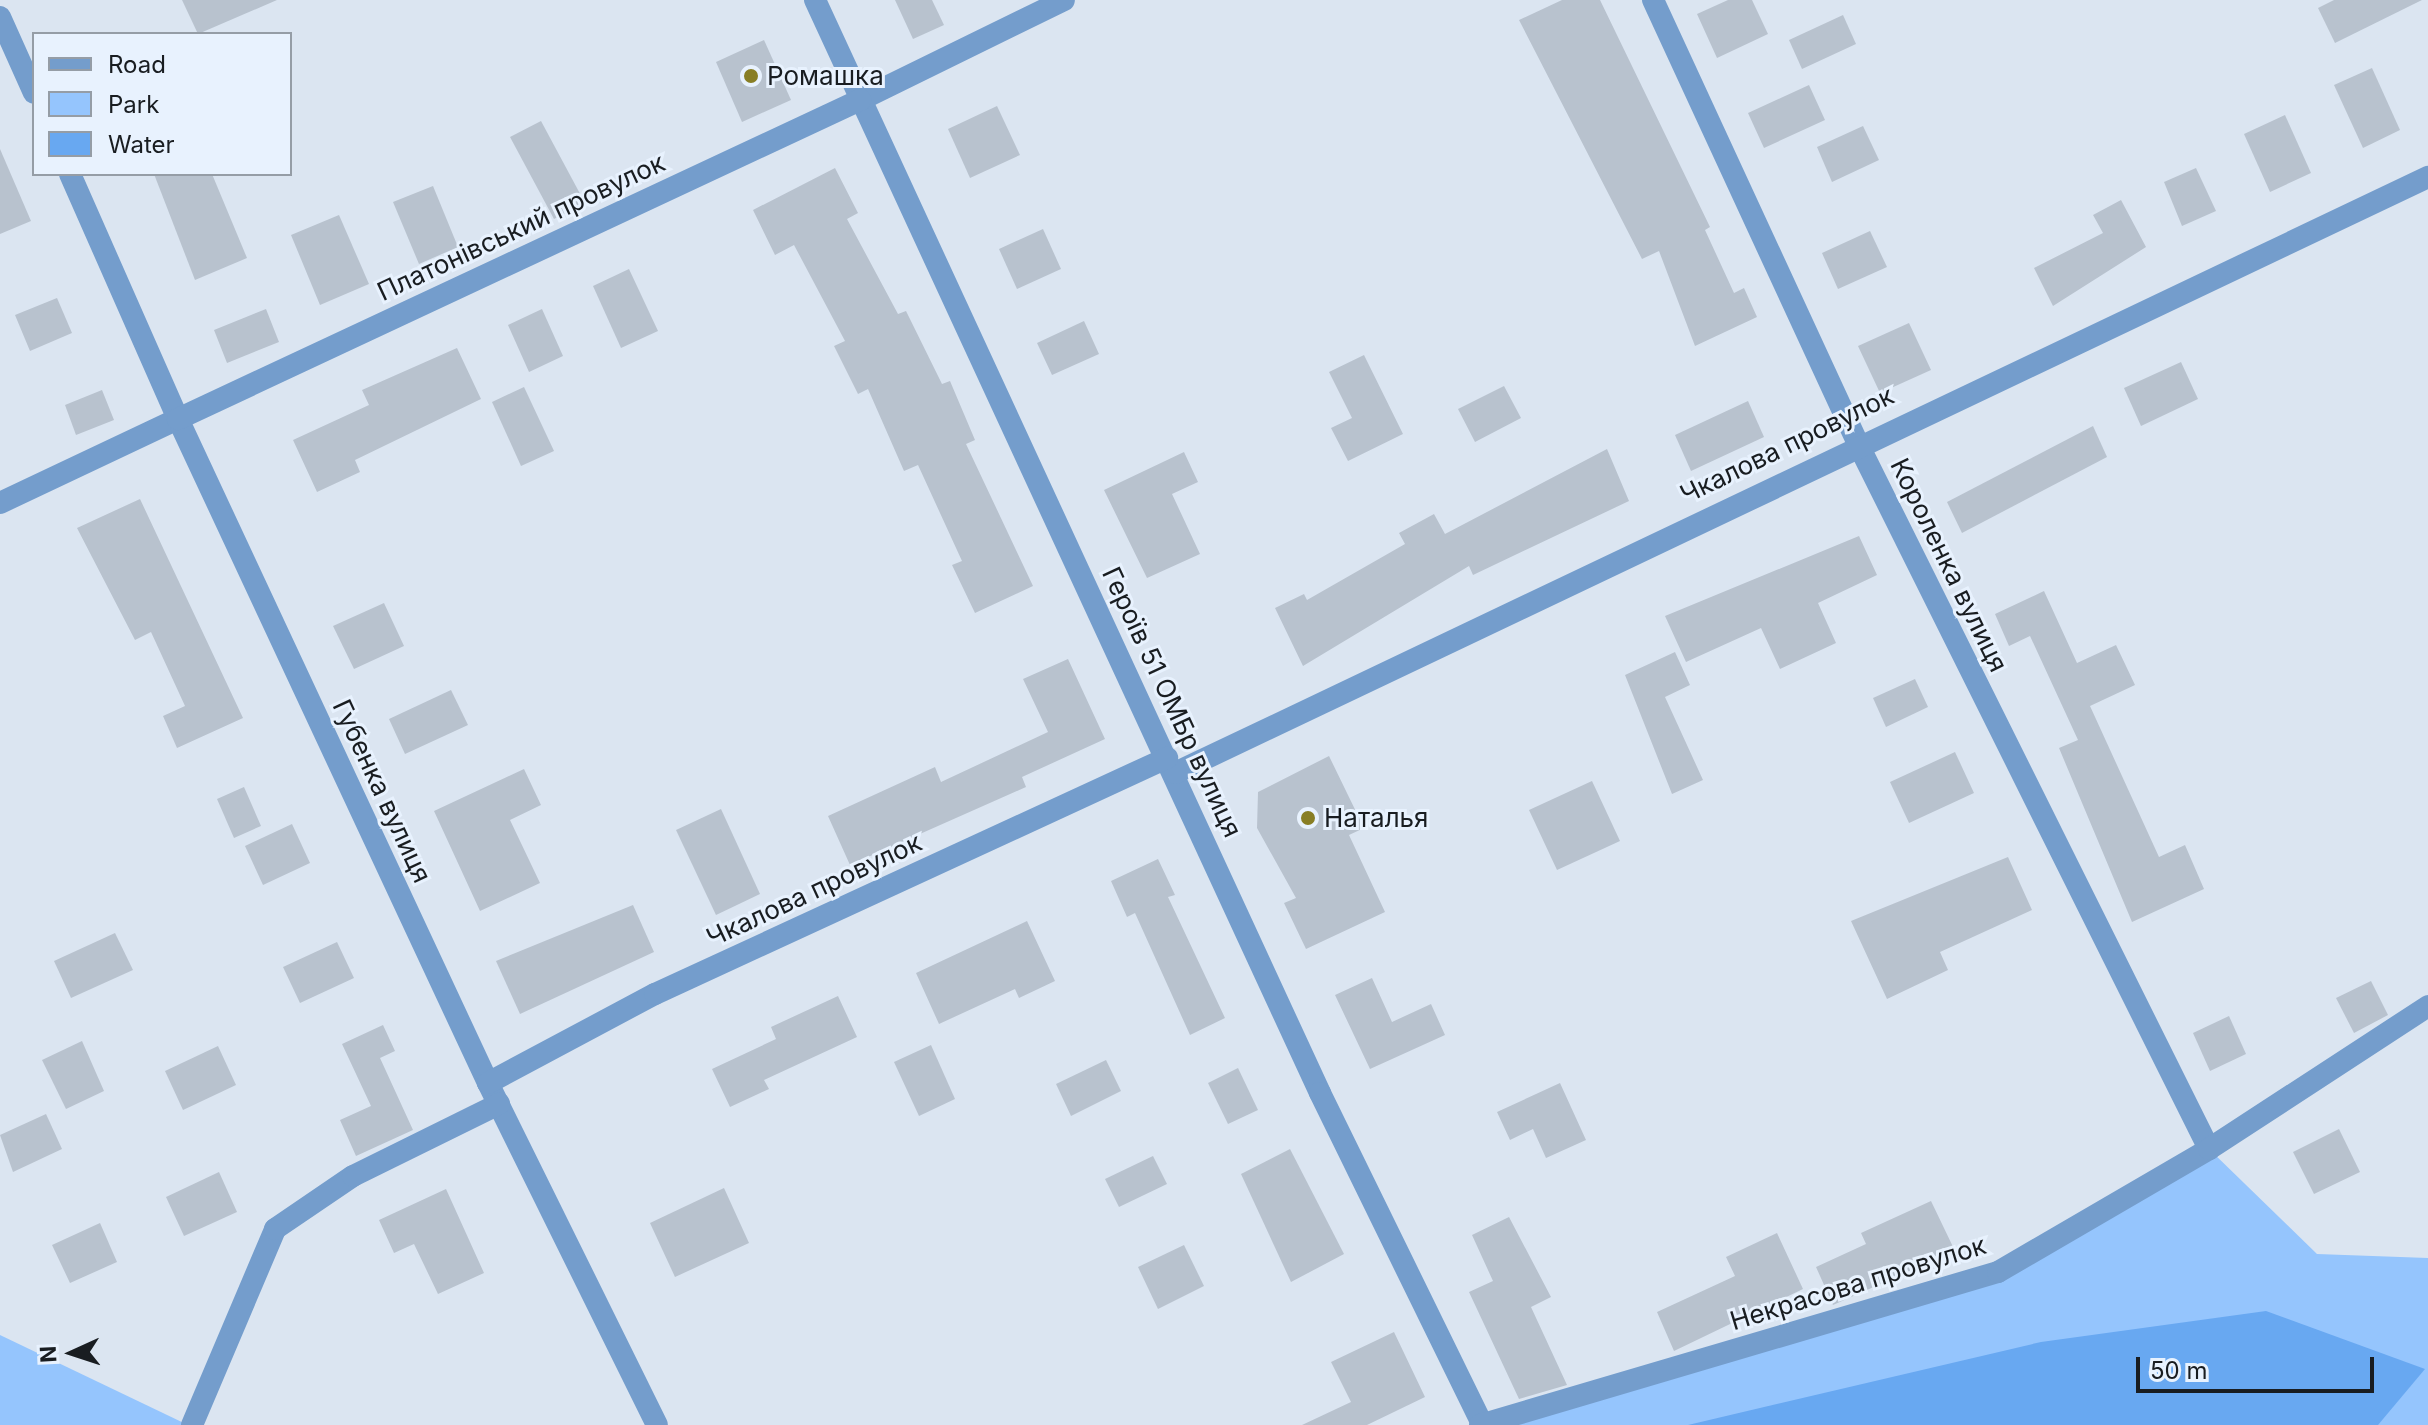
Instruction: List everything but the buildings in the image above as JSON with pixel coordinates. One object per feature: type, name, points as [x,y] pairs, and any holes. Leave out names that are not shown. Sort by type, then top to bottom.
[{"type":"street","name":"Героїв 51 ОМБр вулиця","points":[[815,0],[1482,1425]]},
{"type":"street","name":"Платонівський провулок","points":[[0,503],[860,100],[1064,0]]},
{"type":"street","name":"Короленка вулиця","points":[[1653,0],[1857,442],[2209,1149]]},
{"type":"street","points":[[0,17],[32,89]]},
{"type":"street","name":"Губенка вулиця","points":[[71,176],[178,419],[488,1083],[657,1425]]},
{"type":"street","name":"Чкалова провулок","points":[[488,1083],[655,994],[1171,765],[2428,177]]},
{"type":"street","name":"Некрасова провулок","points":[[1482,1425],[1998,1272],[2209,1149],[2428,1006]]},
{"type":"street","points":[[192,1425],[275,1229],[353,1176],[499,1104]]},
{"type":"green space","points":[[2209,1149],[2317,1254],[2428,1258],[2428,1425],[1481,1425],[1998,1272]]},
{"type":"green space","points":[[0,1335],[188,1425],[0,1425]]},
{"type":"water","points":[[2266,1311],[2425,1369],[2378,1425],[1688,1425],[2041,1342]]},
{"type":"place","name":"Ромашка","points":[[751,76]]},
{"type":"place","name":"Наталья","points":[[1308,818]]}]
